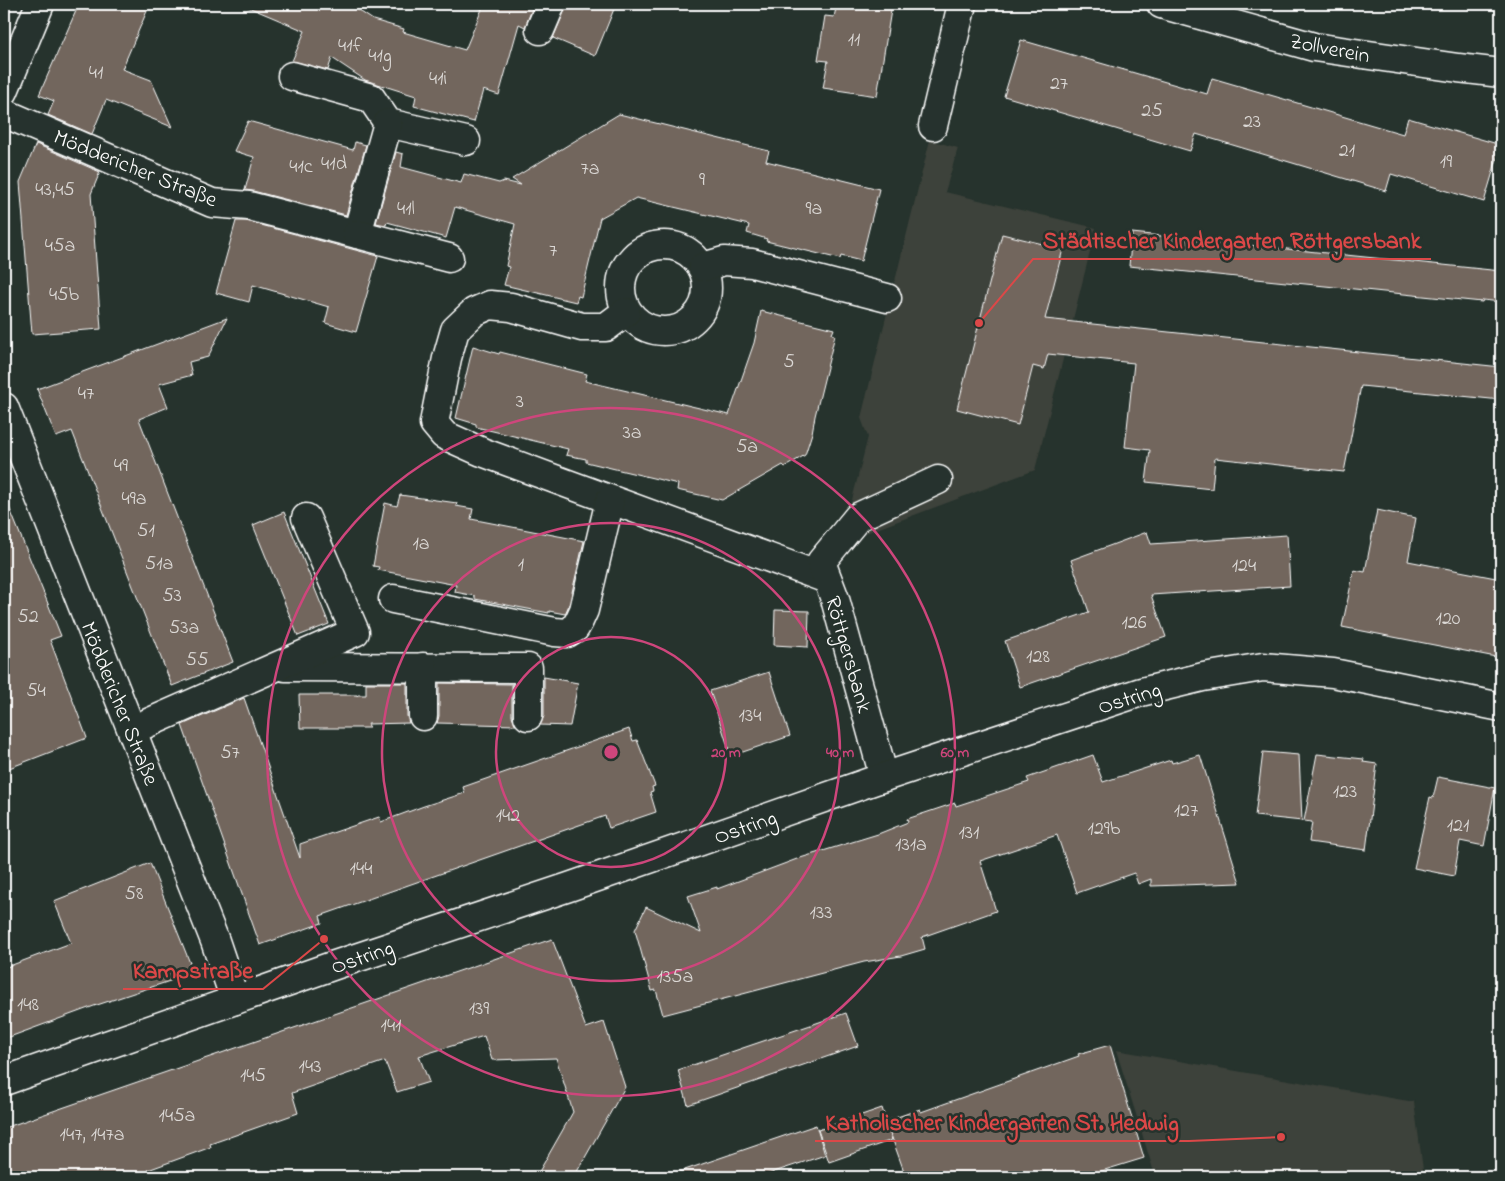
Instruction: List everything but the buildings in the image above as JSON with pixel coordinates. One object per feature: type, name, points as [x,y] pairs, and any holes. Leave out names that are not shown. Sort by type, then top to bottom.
[{"type":"street","points":[[4,91],[40,4]]},
{"type":"street","points":[[540,30],[551,4]]},
{"type":"street","points":[[933,126],[962,4]]},
{"type":"street","name":"Zollverein","points":[[1161,4],[1314,47],[1501,73]]},
{"type":"street","points":[[292,76],[371,98],[388,123],[466,141]]},
{"type":"street","name":"Möddericher Straße","points":[[4,113],[212,202],[249,206],[449,258]]},
{"type":"street","points":[[357,234],[388,123]]},
{"type":"street","points":[[672,245],[690,252],[703,267],[708,294],[697,318],[674,332],[647,329],[626,312],[621,293],[623,273],[635,256],[652,246],[672,245]]},
{"type":"street","points":[[703,267],[724,261],[752,263],[887,298]]},
{"type":"street","points":[[626,312],[606,327],[582,327],[510,306],[490,305],[474,312],[456,330],[447,358],[434,423],[444,435],[610,500],[824,570],[858,517],[938,480]]},
{"type":"street","name":"Möddericher Straße","points":[[4,407],[215,941],[235,1000]]},
{"type":"street","points":[[393,599],[567,633],[575,628],[584,610],[610,500]]},
{"type":"street","points":[[132,730],[355,632],[306,518]]},
{"type":"street","name":"Röttgersbank","points":[[824,570],[835,599],[884,777]]},
{"type":"street","points":[[275,666],[528,668],[528,716]]},
{"type":"street","name":"Ostring","points":[[4,1081],[884,777],[1141,692],[1203,677],[1263,667],[1333,673],[1501,707]]},
{"type":"street","points":[[423,668],[423,716]]},
{"type":"shaded area","points":[[930,140],[958,148],[945,192],[1096,228],[1035,470],[866,533],[851,504],[868,437],[861,418]]},
{"type":"shaded area","points":[[1116,1050],[1414,1102],[1424,1177],[1181,1177],[1154,1172]]},
{"type":"place","name":"Städtischer Kindergarten Röttgersbank","points":[[979,323]]},
{"type":"place","name":"Kampstraße","points":[[324,939]]},
{"type":"place","name":"Katholischer Kindergarten St. Hedwig","points":[[1281,1137]]}]
